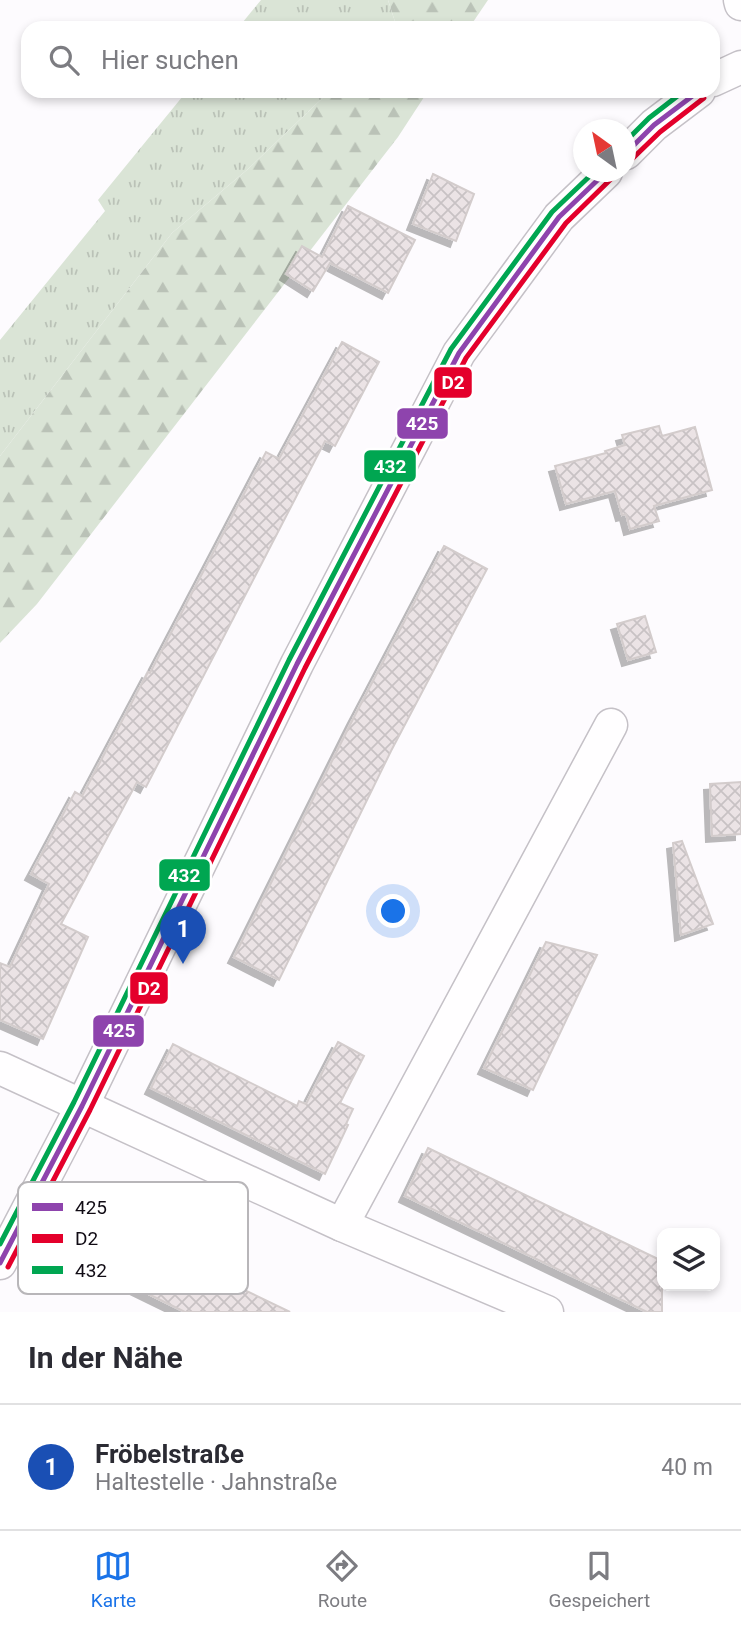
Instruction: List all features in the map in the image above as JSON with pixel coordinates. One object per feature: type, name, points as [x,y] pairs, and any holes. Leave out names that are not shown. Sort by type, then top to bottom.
[{"type":"street","points":[[720,77],[741,67]]},
{"type":"street","points":[[636,142],[690,98]]},
{"type":"street","points":[[42,1182],[297,664],[459,353],[559,217],[596,182]]},
{"type":"street","points":[[342,1225],[611,724]]},
{"type":"street","points":[[0,1068],[342,1225],[547,1312]]},
{"type":"street","points":[[0,1263],[18,1229]]},
{"type":"green space","points":[[261,0],[388,0],[395,21],[244,21]]},
{"type":"green space","points":[[388,0],[488,0],[474,21],[395,21]]},
{"type":"green space","points":[[181,98],[323,98],[248,169],[172,233],[0,456],[0,340],[105,211],[98,200]]},
{"type":"green space","points":[[323,98],[423,98],[398,137],[37,604],[0,643],[0,456],[172,233],[248,169]]},
{"type":"building","points":[[433,174],[474,194],[456,241],[413,224]]},
{"type":"building","points":[[348,206],[415,240],[388,293],[330,263],[313,291],[286,274],[302,246],[322,257]]},
{"type":"building","points":[[342,342],[379,362],[335,446],[325,441],[146,787],[137,782],[61,924],[88,937],[43,1039],[0,1020],[0,963],[10,967],[49,884],[31,874],[75,792],[82,796],[266,452],[279,459]]},
{"type":"building","points":[[659,426],[662,436],[695,427],[712,490],[654,506],[659,521],[630,529],[626,514],[622,515],[615,491],[566,504],[555,466],[606,453],[605,451],[625,445],[622,435]]},
{"type":"building","points":[[444,546],[487,569],[391,751],[279,980],[234,957],[353,719]]},
{"type":"building","points":[[645,616],[656,652],[628,660],[617,624]]},
{"type":"building","points":[[741,782],[741,834],[712,836],[710,784]]},
{"type":"building","points":[[682,841],[713,924],[681,935],[673,843]]},
{"type":"building","points":[[546,942],[597,955],[533,1090],[484,1068]]},
{"type":"building","points":[[338,1042],[364,1056],[340,1103],[353,1109],[325,1174],[151,1088],[173,1044],[297,1106],[299,1101],[306,1104]]},
{"type":"building","points":[[428,1148],[657,1259],[657,1291],[662,1291],[662,1312],[647,1312],[405,1196]]},
{"type":"building","points":[[248,1292],[290,1312],[185,1312],[148,1294],[248,1294]]},
{"type":"transit line","name":"432","points":[[636,131],[675,98]]},
{"type":"transit line","name":"425","points":[[636,143],[654,125],[690,98]]},
{"type":"transit line","name":"D2","points":[[636,155],[660,132],[704,98]]},
{"type":"transit line","name":"432","points":[[32,1182],[74,1102],[289,660],[451,349],[552,212],[584,182]]},
{"type":"transit line","name":"425","points":[[42,1182],[297,664],[459,353],[559,217],[596,182]]},
{"type":"transit line","name":"D2","points":[[52,1182],[305,668],[466,358],[566,223],[608,182]]},
{"type":"transit line","name":"432","points":[[0,1244],[18,1209]]},
{"type":"transit line","name":"425","points":[[0,1263],[18,1229]]},
{"type":"transit line","name":"D2","points":[[8,1267],[18,1248]]},
{"type":"place","name":"Fröbelstraße","points":[[183,964]]}]
